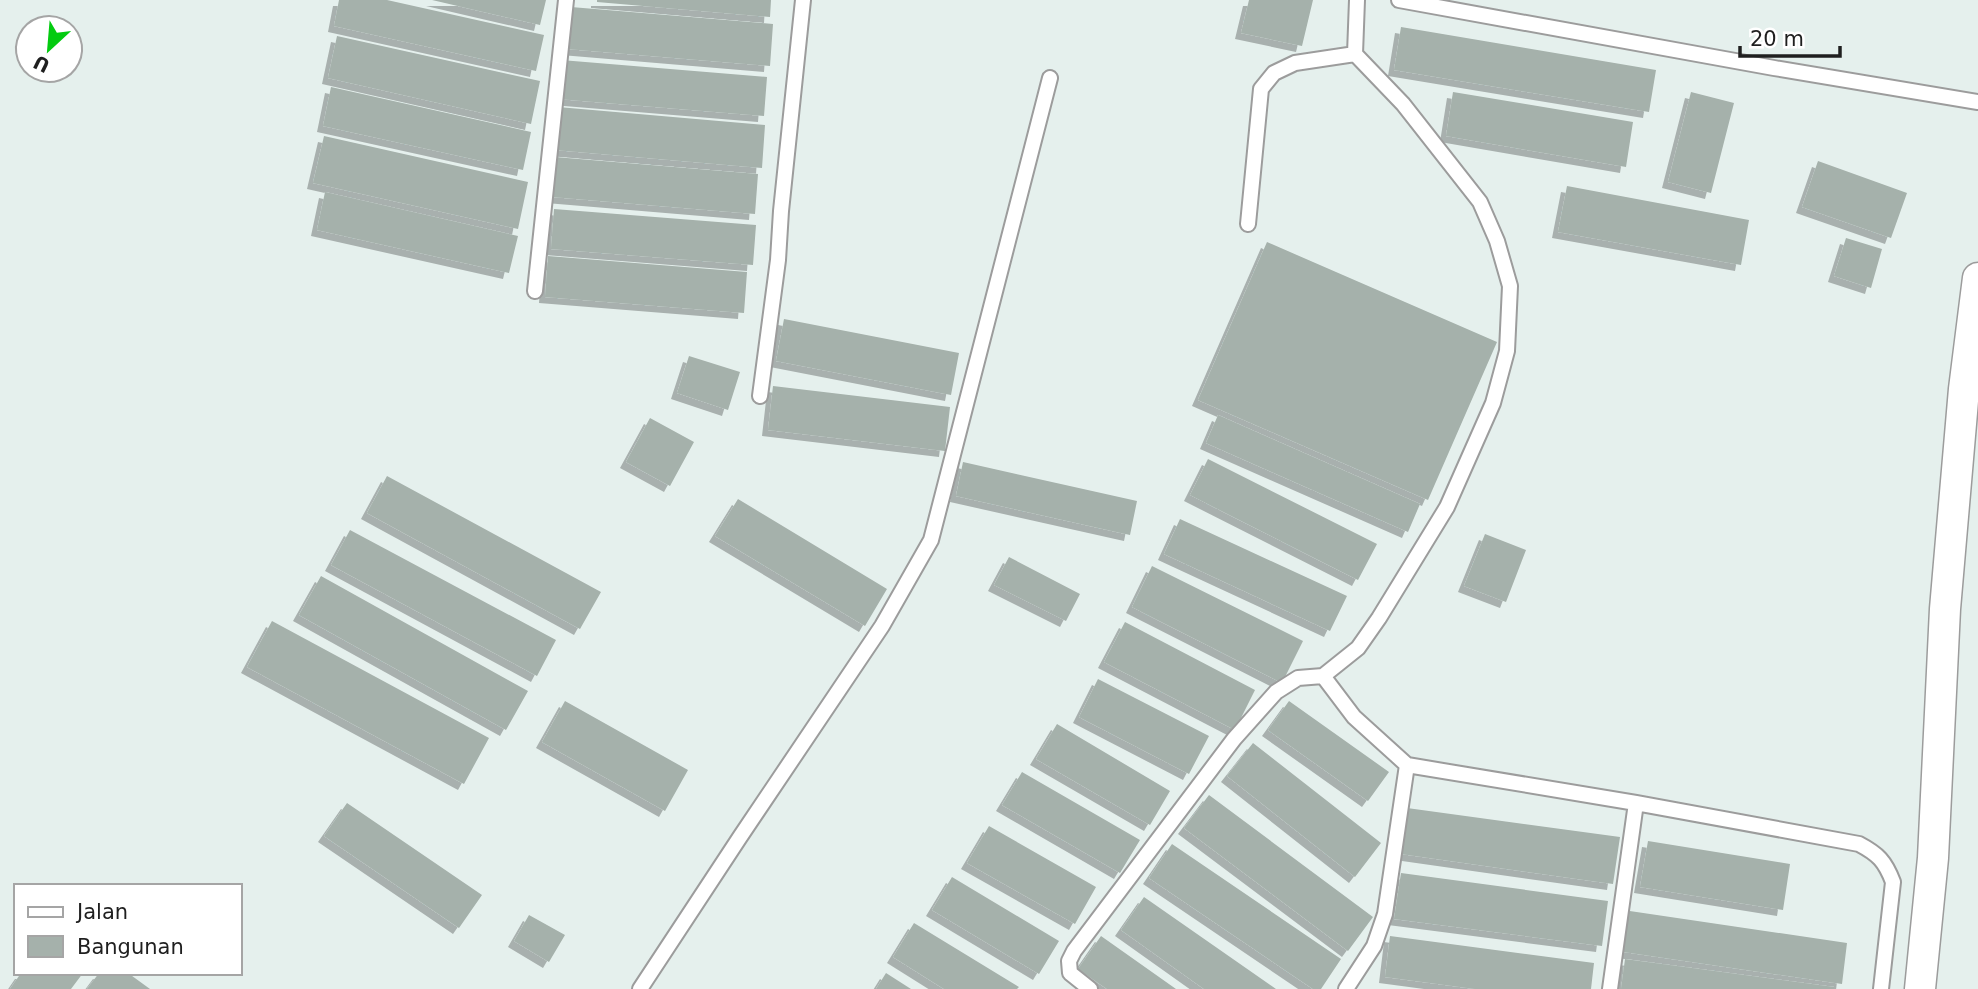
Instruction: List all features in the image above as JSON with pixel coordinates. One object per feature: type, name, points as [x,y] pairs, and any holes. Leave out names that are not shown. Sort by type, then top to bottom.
[{"type":"street","points":[[1920,989],[1933,859],[1945,609],[1964,389],[1978,278]]},
{"type":"lane","points":[[535,290],[566,0]]},
{"type":"lane","points":[[760,396],[778,260],[780,211],[803,0]]},
{"type":"lane","points":[[1090,989],[1070,972],[1069,961],[1074,951],[1234,739],[1276,692],[1298,678],[1323,676],[1358,648],[1447,507],[1493,403],[1507,351],[1510,286],[1497,242],[1480,202],[1403,104],[1355,54],[1357,0]]},
{"type":"lane","points":[[1399,0],[1978,102]]},
{"type":"lane","points":[[1248,223],[1261,89],[1274,73],[1295,63],[1355,54]]},
{"type":"lane","points":[[640,989],[882,626],[931,540],[1050,78]]},
{"type":"lane","points":[[1323,676],[1354,717],[1407,765],[1859,844],[1877,853],[1893,882],[1881,989]]},
{"type":"lane","points":[[1346,989],[1374,946],[1385,914],[1407,765]]},
{"type":"lane","points":[[1610,989],[1636,803]]},
{"type":"building","points":[[339,0],[387,0],[544,35],[536,71],[334,26]]},
{"type":"building","points":[[432,0],[546,0],[540,25]]},
{"type":"building","points":[[597,0],[771,0],[770,17]]},
{"type":"building","points":[[1249,0],[1313,0],[1302,46],[1241,33]]},
{"type":"building","points":[[571,7],[773,24],[770,66],[567,49]]},
{"type":"building","points":[[1401,27],[1656,70],[1649,112],[1394,70]]},
{"type":"building","points":[[337,36],[540,81],[531,124],[328,78]]},
{"type":"building","points":[[561,60],[767,77],[764,116],[558,99]]},
{"type":"building","points":[[331,87],[531,132],[523,170],[323,126]]},
{"type":"building","points":[[1453,92],[1633,122],[1626,167],[1446,136]]},
{"type":"building","points":[[1691,92],[1734,103],[1711,193],[1668,182]]},
{"type":"building","points":[[558,107],[765,125],[762,168],[555,150]]},
{"type":"building","points":[[324,136],[528,182],[518,229],[313,183]]},
{"type":"building","points":[[555,157],[758,174],[755,214],[552,197]]},
{"type":"building","points":[[1818,161],[1907,193],[1891,238],[1802,207]]},
{"type":"building","points":[[1567,186],[1749,220],[1741,265],[1558,232]]},
{"type":"building","points":[[325,192],[518,236],[509,273],[317,230]]},
{"type":"building","points":[[554,209],[756,225],[753,265],[551,249]]},
{"type":"building","points":[[1846,238],[1882,249],[1871,288],[1834,276]]},
{"type":"building","points":[[1267,242],[1497,342],[1428,500],[1198,400]]},
{"type":"building","points":[[548,256],[747,272],[744,313],[545,297]]},
{"type":"building","points":[[784,319],[959,353],[951,395],[776,361]]},
{"type":"building","points":[[689,356],[740,372],[728,410],[677,393]]},
{"type":"building","points":[[773,386],[950,407],[945,451],[768,430]]},
{"type":"building","points":[[1218,415],[1420,504],[1408,532],[1206,443]]},
{"type":"building","points":[[650,418],[694,442],[670,486],[626,462]]},
{"type":"building","points":[[1208,459],[1377,544],[1358,580],[1190,495]]},
{"type":"building","points":[[963,462],[1137,501],[1130,535],[956,496]]},
{"type":"building","points":[[387,476],[601,592],[580,629],[367,513]]},
{"type":"building","points":[[738,499],[887,589],[865,626],[715,536]]},
{"type":"building","points":[[1180,519],[1347,596],[1330,631],[1164,554]]},
{"type":"building","points":[[350,530],[556,640],[537,676],[331,565]]},
{"type":"building","points":[[1485,534],[1526,550],[1506,602],[1464,586]]},
{"type":"building","points":[[1009,557],[1080,594],[1066,621],[994,585]]},
{"type":"building","points":[[1152,566],[1303,641],[1282,683],[1132,607]]},
{"type":"building","points":[[321,576],[528,691],[506,730],[299,615]]},
{"type":"building","points":[[272,621],[489,738],[464,784],[247,667]]},
{"type":"building","points":[[1125,622],[1255,690],[1235,730],[1104,662]]},
{"type":"building","points":[[1098,679],[1209,736],[1189,774],[1079,717]]},
{"type":"building","points":[[565,701],[688,770],[665,811],[542,742]]},
{"type":"building","points":[[1289,701],[1389,772],[1368,801],[1268,730]]},
{"type":"building","points":[[1057,724],[1170,791],[1150,825],[1036,759]]},
{"type":"building","points":[[1253,743],[1381,843],[1355,877],[1227,776]]},
{"type":"building","points":[[1022,772],[1140,840],[1120,873],[1002,805]]},
{"type":"building","points":[[1209,795],[1373,917],[1348,951],[1184,828]]},
{"type":"building","points":[[347,803],[482,895],[459,928],[324,836]]},
{"type":"building","points":[[1407,808],[1620,837],[1613,884],[1401,854]]},
{"type":"building","points":[[989,826],[1096,887],[1075,924],[967,863]]},
{"type":"building","points":[[1648,841],[1790,864],[1783,910],[1640,887]]},
{"type":"building","points":[[1172,844],[1341,959],[1321,989],[1313,989],[1149,878]]},
{"type":"building","points":[[1401,873],[1608,901],[1602,946],[1394,919]]},
{"type":"building","points":[[952,877],[1059,941],[1039,974],[932,910]]},
{"type":"building","points":[[1144,897],[1276,989],[1204,989],[1121,930]]},
{"type":"building","points":[[1623,910],[1847,943],[1842,984],[1617,951]]},
{"type":"building","points":[[529,915],[565,935],[549,962],[514,941]]},
{"type":"building","points":[[914,923],[1019,987],[944,989],[893,957]]},
{"type":"building","points":[[1101,936],[1176,989],[1107,989],[1078,969]]},
{"type":"building","points":[[1390,936],[1594,963],[1591,989],[1475,989],[1385,977]]},
{"type":"building","points":[[1625,959],[1834,987],[1834,989],[1621,989]]},
{"type":"building","points":[[886,973],[911,989],[876,989]]},
{"type":"building","points":[[20,975],[82,975],[71,989],[10,989]]},
{"type":"building","points":[[98,975],[131,975],[150,989],[87,989]]}]
